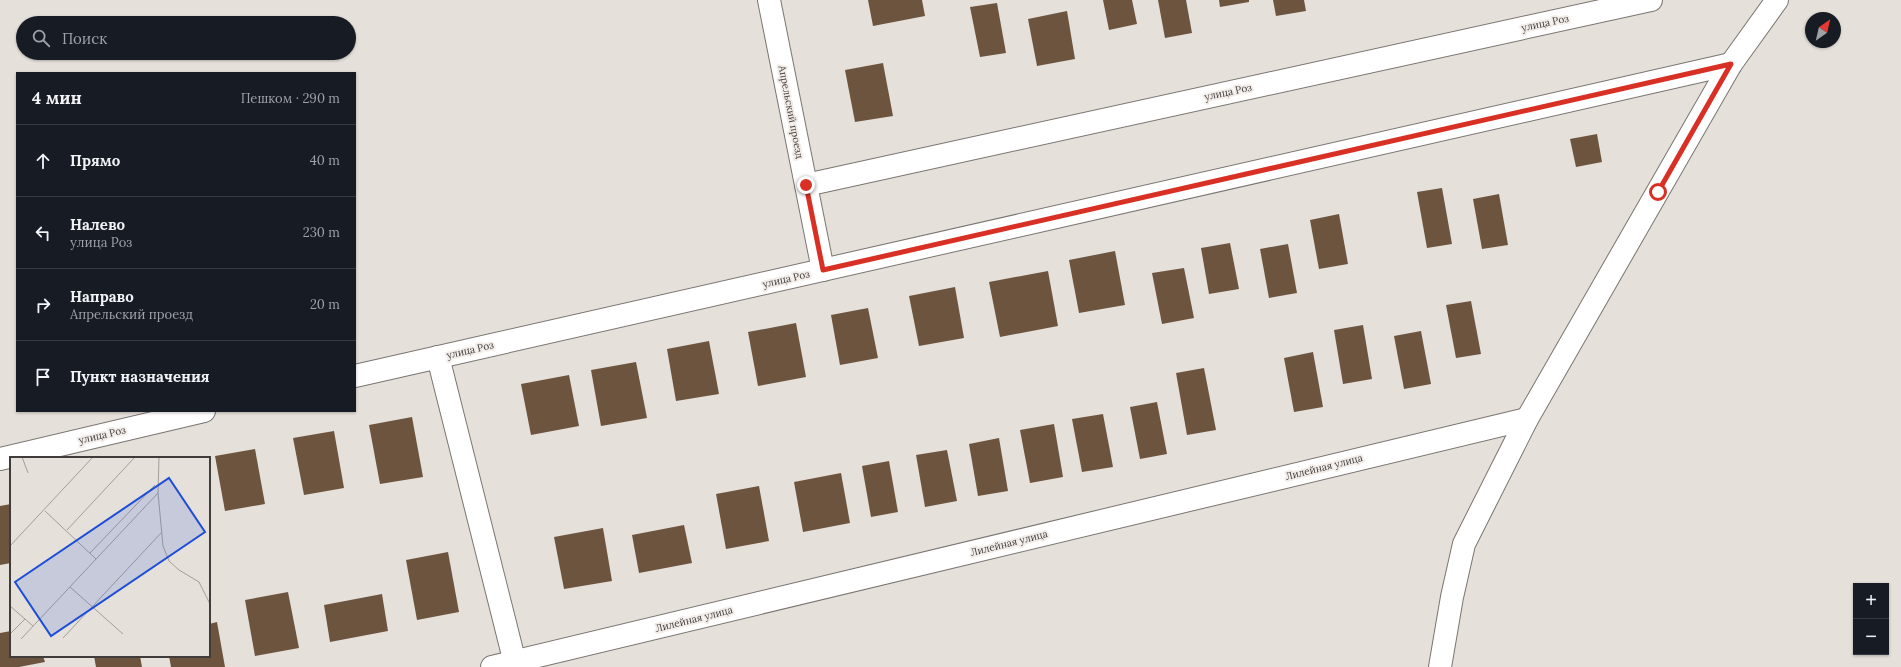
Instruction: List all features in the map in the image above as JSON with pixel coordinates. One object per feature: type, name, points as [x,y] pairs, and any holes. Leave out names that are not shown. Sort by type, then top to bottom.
[{"type":"street","name":"Апрельский проезд","points":[[769,0],[823,270]]},
{"type":"street","name":"улица Роз","points":[[806,185],[1651,0]]},
{"type":"street","points":[[1440,667],[1452,598],[1464,544],[1527,419],[1731,64],[1777,0]]},
{"type":"street","name":"улица Роз","points":[[356,376],[1731,64]]},
{"type":"street","points":[[438,357],[516,665]]},
{"type":"street","name":"улица Роз","points":[[0,458],[200,412]]},
{"type":"street","name":"Лилейная улица","points":[[492,667],[516,665],[1527,419]]},
{"type":"building","points":[[868,0],[922,0],[925,16],[873,26]]},
{"type":"building","points":[[1103,0],[1132,0],[1137,24],[1109,30]]},
{"type":"building","points":[[1158,0],[1186,0],[1192,33],[1165,38]]},
{"type":"building","points":[[1219,0],[1249,0],[1249,2],[1220,7]]},
{"type":"building","points":[[1273,0],[1304,0],[1306,11],[1276,16]]},
{"type":"building","points":[[997,3],[1006,53],[980,57],[970,7]]},
{"type":"building","points":[[1067,11],[1075,59],[1037,66],[1028,19]]},
{"type":"building","points":[[883,63],[893,116],[855,122],[845,70]]},
{"type":"building","points":[[1597,134],[1602,162],[1576,167],[1570,139]]},
{"type":"building","points":[[1442,188],[1452,244],[1427,248],[1417,192]]},
{"type":"building","points":[[1499,194],[1508,245],[1482,249],[1473,199]]},
{"type":"building","points":[[1339,214],[1348,264],[1319,269],[1310,220]]},
{"type":"building","points":[[1230,243],[1239,289],[1209,294],[1201,248]]},
{"type":"building","points":[[1288,244],[1297,293],[1269,298],[1260,249]]},
{"type":"building","points":[[1115,251],[1125,305],[1079,313],[1069,260]]},
{"type":"building","points":[[1184,268],[1194,318],[1162,324],[1152,273]]},
{"type":"building","points":[[1048,271],[1058,326],[1000,337],[989,282]]},
{"type":"building","points":[[955,287],[964,338],[919,346],[909,296]]},
{"type":"building","points":[[1471,301],[1481,354],[1456,358],[1446,305]]},
{"type":"building","points":[[868,308],[878,358],[840,365],[831,315]]},
{"type":"building","points":[[796,323],[806,377],[758,386],[748,332]]},
{"type":"building","points":[[1363,325],[1372,379],[1343,384],[1334,330]]},
{"type":"building","points":[[1421,331],[1431,384],[1404,389],[1394,336]]},
{"type":"building","points":[[709,341],[719,394],[676,401],[667,349]]},
{"type":"building","points":[[1313,352],[1323,407],[1294,412],[1284,358]]},
{"type":"building","points":[[636,362],[647,418],[601,426],[591,370]]},
{"type":"building","points":[[1204,368],[1216,430],[1187,435],[1176,373]]},
{"type":"building","points":[[569,375],[579,426],[531,435],[521,384]]},
{"type":"building","points":[[1157,402],[1167,454],[1140,459],[1130,407]]},
{"type":"building","points":[[1103,414],[1113,467],[1082,472],[1072,419]]},
{"type":"building","points":[[412,417],[423,477],[380,484],[369,425]]},
{"type":"building","points":[[1054,424],[1063,477],[1030,483],[1020,430]]},
{"type":"building","points":[[334,431],[344,488],[304,495],[293,438]]},
{"type":"building","points":[[999,438],[1008,491],[978,496],[969,444]]},
{"type":"building","points":[[255,449],[265,504],[225,511],[215,456]]},
{"type":"building","points":[[947,450],[957,501],[925,507],[916,455]]},
{"type":"building","points":[[889,461],[898,512],[871,517],[862,466]]},
{"type":"building","points":[[841,473],[850,523],[803,532],[794,482]]},
{"type":"building","points":[[759,486],[769,541],[726,549],[716,494]]},
{"type":"building","points":[[10,504],[10,563],[0,565],[0,506]]},
{"type":"building","points":[[684,525],[692,563],[639,573],[632,535]]},
{"type":"building","points":[[603,528],[612,581],[564,589],[554,537]]},
{"type":"building","points":[[448,552],[459,612],[417,620],[406,560]]},
{"type":"building","points":[[288,592],[299,648],[255,656],[245,600]]},
{"type":"building","points":[[382,594],[388,631],[330,642],[324,605]]},
{"type":"building","points":[[217,622],[225,667],[171,667],[169,657],[210,657],[210,624]]},
{"type":"building","points":[[10,631],[10,657],[43,657],[45,662],[19,667],[0,667],[0,633]]},
{"type":"building","points":[[94,657],[140,657],[142,667],[96,667]]},
{"type":"route","points":[[806,185],[823,270],[1731,64],[1658,192]]}]
